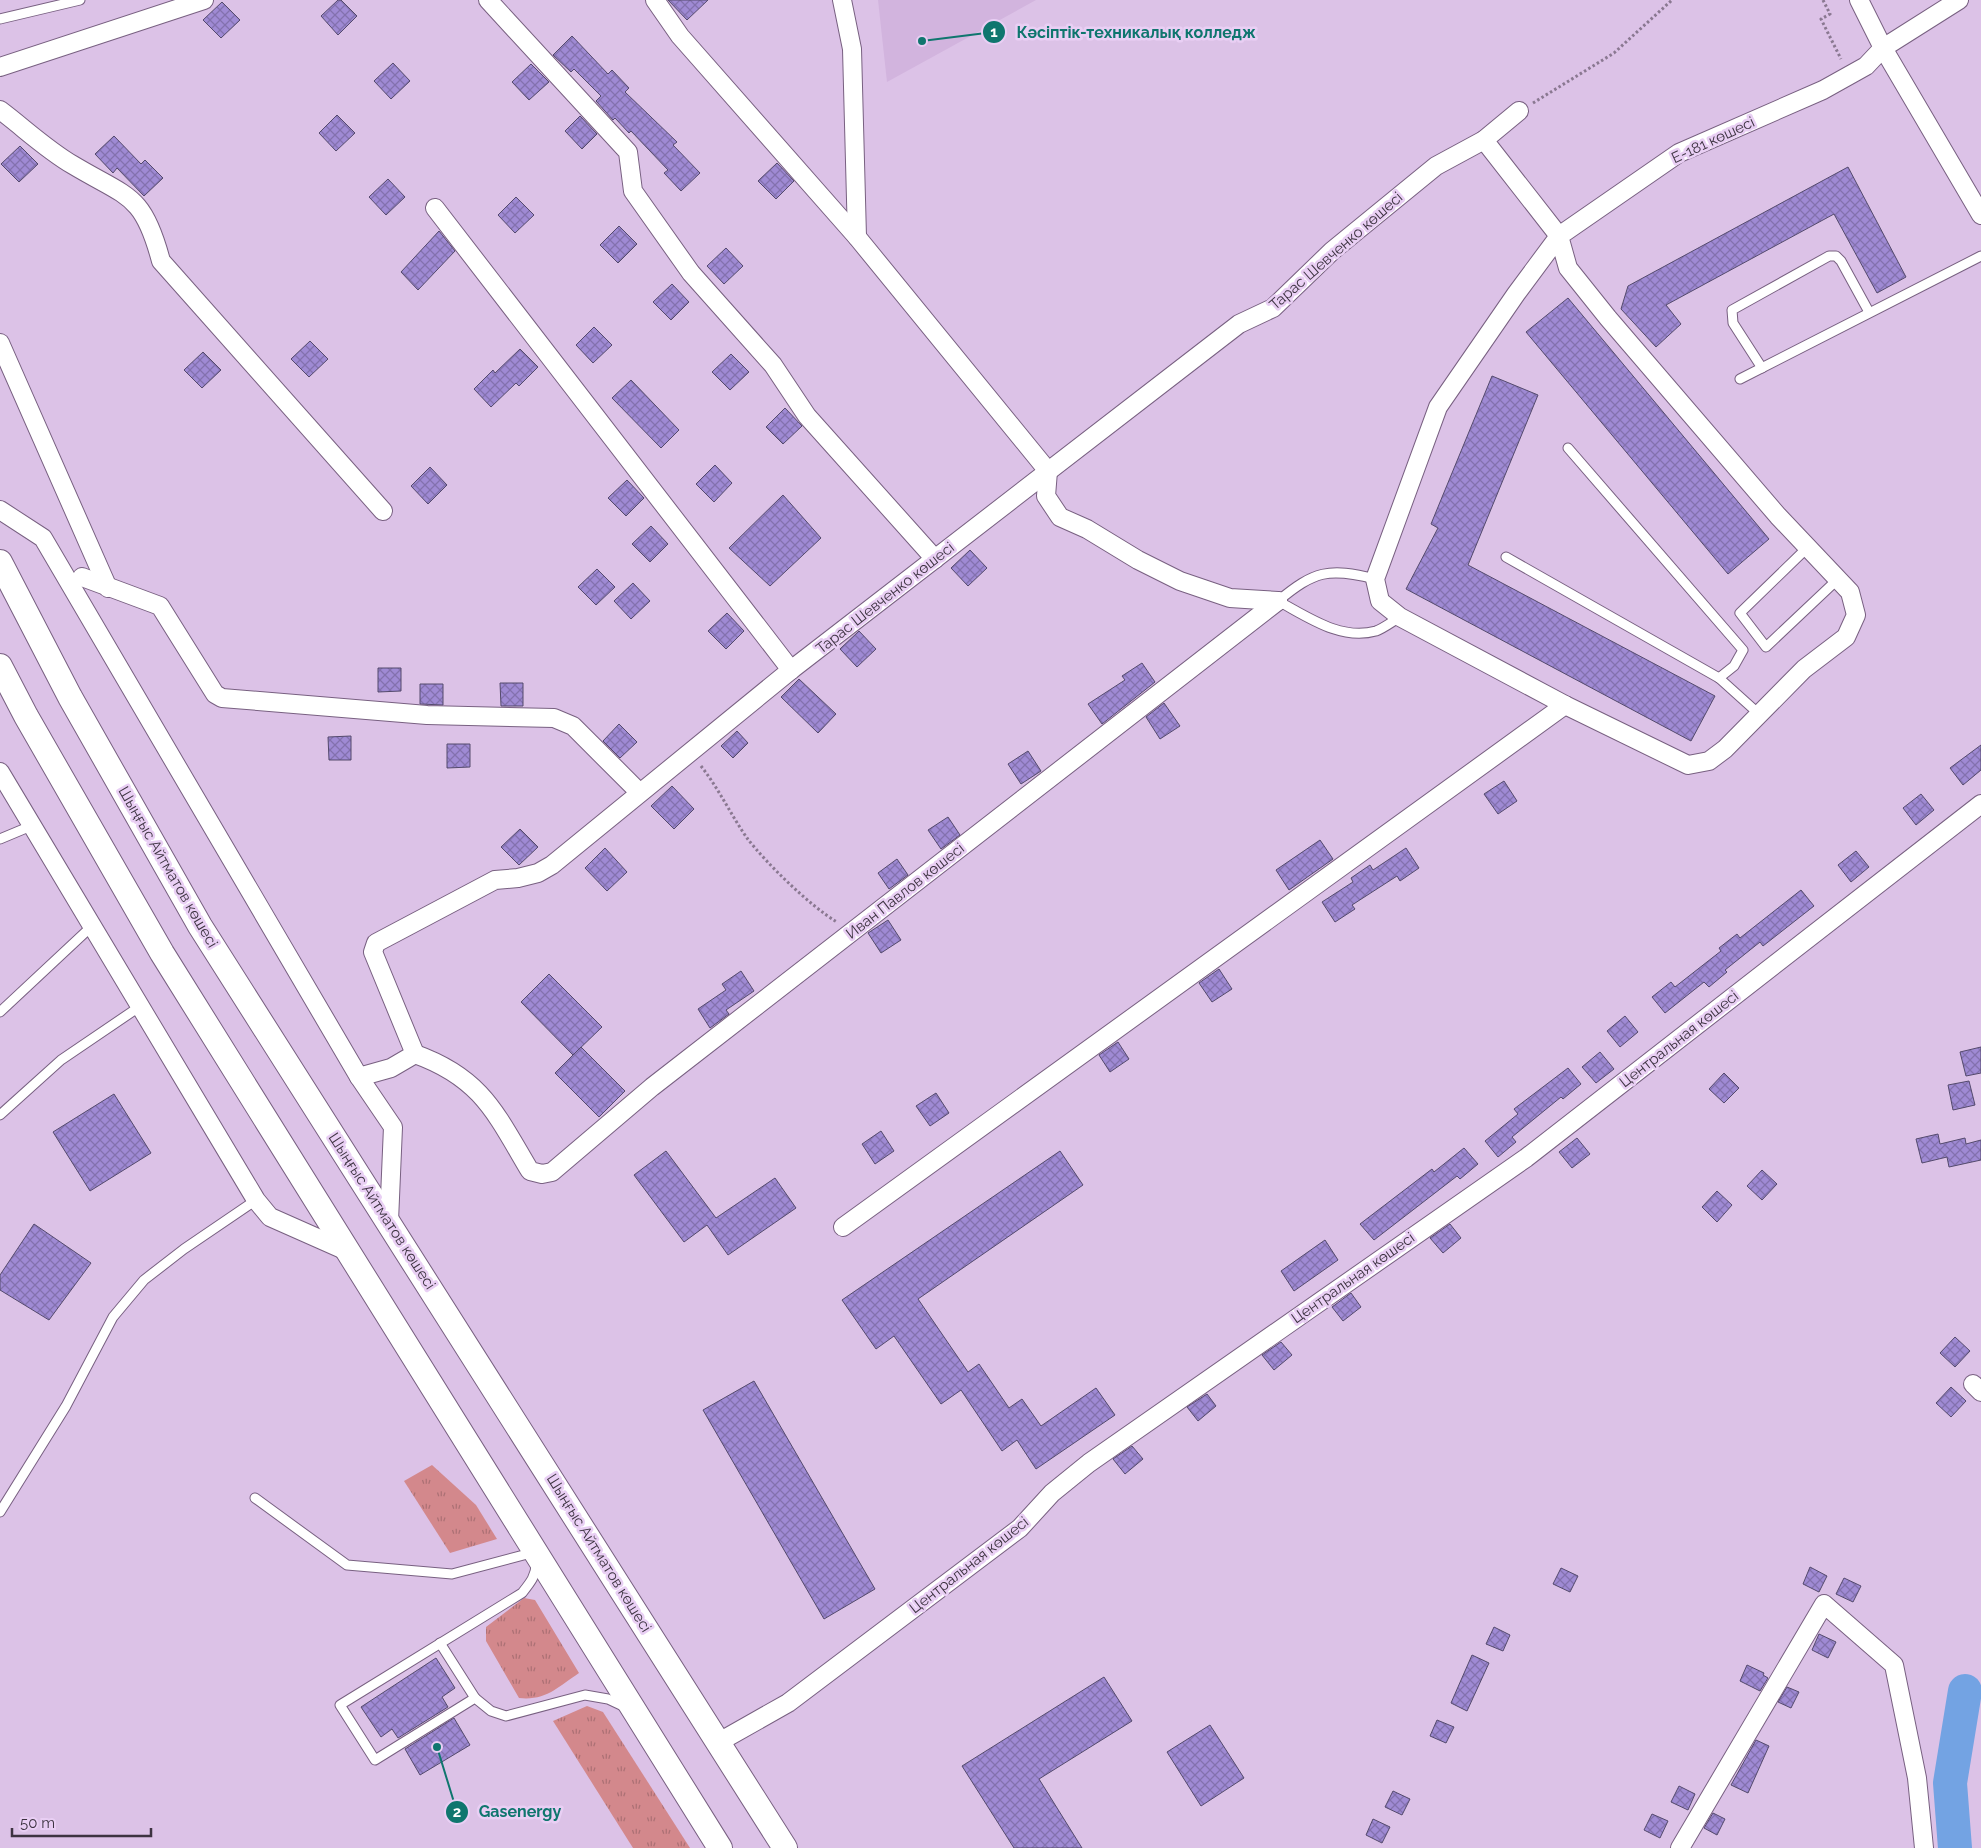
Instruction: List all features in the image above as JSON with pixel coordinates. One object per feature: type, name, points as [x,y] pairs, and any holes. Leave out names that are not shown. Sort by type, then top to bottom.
[{"type":"main road","name":"Шыңғыс Айтматов көшесі","points":[[0,562],[70,697],[200,926],[389,1221],[785,1848]]},
{"type":"main road","points":[[0,666],[26,716],[162,953],[720,1848]]},
{"type":"street","points":[[0,66],[204,0]]},
{"type":"street","points":[[488,0],[628,152],[634,191],[691,273],[773,365],[807,416],[935,559]]},
{"type":"street","points":[[656,0],[680,36],[857,237],[1048,471],[1046,496],[1060,516],[1138,560],[1180,581],[1230,598],[1278,601]]},
{"type":"street","points":[[842,0],[852,49],[857,237]]},
{"type":"street","points":[[1859,0],[1883,48],[1981,216]]},
{"type":"street","name":"Е-181 көшесі","points":[[1375,579],[1438,407],[1516,294],[1559,236],[1679,153],[1823,90],[1850,76],[1866,66],[1883,48],[1959,0]]},
{"type":"street","points":[[0,110],[72,165],[120,189],[138,206],[153,230],[161,261],[383,511]]},
{"type":"street","name":"Тарас Шевченко көшесі","points":[[415,1054],[373,952],[376,943],[495,880],[518,878],[538,873],[552,865],[639,792],[791,670],[1048,471],[1239,324],[1273,308],[1332,251],[1436,166],[1484,140],[1519,111]]},
{"type":"street","points":[[1375,579],[1380,601],[1400,617],[1565,705],[1688,765],[1708,761],[1725,749],[1804,669],[1846,638],[1856,616],[1850,592],[1808,547],[1602,311],[1568,268],[1559,236],[1484,140]]},
{"type":"street","points":[[435,208],[791,670]]},
{"type":"street","points":[[0,343],[108,588]]},
{"type":"street","points":[[0,510],[43,538],[359,1077],[393,1128],[389,1221]]},
{"type":"street","points":[[82,577],[160,606],[215,694],[222,698],[427,715],[554,718],[573,726],[639,792]]},
{"type":"street","name":"Иван Павлов көшесі","points":[[415,1054],[441,1064],[463,1078],[492,1107],[530,1171],[542,1174],[552,1172],[652,1086],[1278,601]]},
{"type":"street","points":[[843,1227],[1565,705]]},
{"type":"street","points":[[0,772],[256,1200],[270,1217],[348,1252]]},
{"type":"street","name":"Центральная көшесі","points":[[719,1742],[788,1703],[1012,1534],[1052,1493],[1089,1463],[1526,1158],[1981,804]]},
{"type":"street","points":[[359,1077],[391,1068],[415,1054]]},
{"type":"street","points":[[1680,1848],[1824,1604],[1894,1665],[1917,1778],[1924,1848]]},
{"type":"lane","points":[[0,19],[80,0]]},
{"type":"lane","points":[[1762,368],[1733,323],[1732,310],[1829,256],[1836,256],[1841,261],[1869,312]]},
{"type":"lane","points":[[1740,379],[1981,256]]},
{"type":"lane","points":[[1568,448],[1743,650],[1734,666],[1719,678]]},
{"type":"lane","points":[[1808,547],[1740,613],[1766,647],[1838,579]]},
{"type":"lane","points":[[1506,557],[1719,678],[1759,714]]},
{"type":"lane","points":[[1375,579],[1352,573],[1329,572],[1301,582],[1278,601],[1328,627],[1356,634],[1378,630],[1400,617]]},
{"type":"lane","points":[[0,839],[31,826]]},
{"type":"lane","points":[[0,1012],[92,926]]},
{"type":"lane","points":[[0,1116],[28,1088],[62,1060],[140,1008]]},
{"type":"lane","points":[[0,1512],[66,1406],[113,1317],[144,1280],[191,1244],[256,1200]]},
{"type":"lane","points":[[255,1498],[347,1565],[452,1574],[536,1552],[536,1572],[522,1593],[340,1705],[375,1760],[475,1698]]},
{"type":"lane","points":[[440,1643],[475,1698],[491,1711],[506,1716],[585,1695],[608,1699],[635,1711]]},
{"type":"path","points":[[1519,111],[1614,53],[1672,0]]},
{"type":"path","points":[[1823,0],[1830,14],[1821,19],[1850,76]]},
{"type":"path","points":[[690,751],[716,785],[748,838],[783,877],[826,916],[852,931]]},
{"type":"shaded area","points":[[878,0],[1036,0],[887,82]]},
{"type":"green space","points":[[432,1465],[476,1505],[497,1539],[450,1553],[404,1481]]},
{"type":"green space","points":[[524,1598],[535,1600],[579,1673],[558,1688],[544,1695],[519,1698],[486,1641],[486,1627]]},
{"type":"green space","points":[[587,1706],[603,1712],[690,1848],[633,1848],[553,1721]]},
{"type":"building","points":[[338,0],[341,0],[357,16],[338,35],[321,16]]},
{"type":"building","points":[[668,0],[708,0],[687,20]]},
{"type":"building","points":[[222,2],[240,20],[221,38],[203,20]]},
{"type":"building","points":[[572,36],[608,74],[612,70],[629,88],[625,92],[677,142],[673,145],[700,173],[681,191],[664,173],[668,170],[631,131],[629,133],[615,118],[613,120],[596,101],[601,96],[574,69],[571,72],[553,55]]},
{"type":"building","points":[[393,63],[410,81],[391,99],[374,81]]},
{"type":"building","points":[[531,64],[549,82],[529,100],[512,82]]},
{"type":"building","points":[[337,115],[355,133],[336,151],[319,133]]},
{"type":"building","points":[[580,116],[597,134],[582,149],[565,131]]},
{"type":"building","points":[[114,136],[141,164],[145,160],[163,178],[144,196],[117,168],[113,173],[95,154]]},
{"type":"building","points":[[20,146],[38,164],[19,182],[1,164]]},
{"type":"building","points":[[777,163],[794,181],[776,199],[758,181]]},
{"type":"building","points":[[1848,167],[1906,277],[1877,293],[1834,214],[1666,305],[1681,324],[1656,347],[1621,309],[1628,286]]},
{"type":"building","points":[[388,179],[405,197],[386,215],[369,197]]},
{"type":"building","points":[[516,197],[534,215],[515,233],[498,215]]},
{"type":"building","points":[[619,226],[637,244],[618,263],[600,245]]},
{"type":"building","points":[[439,231],[455,251],[418,290],[401,272]]},
{"type":"building","points":[[726,248],[743,266],[724,284],[707,266]]},
{"type":"building","points":[[672,284],[689,302],[671,320],[653,302]]},
{"type":"building","points":[[1568,298],[1769,539],[1728,574],[1526,332]]},
{"type":"building","points":[[594,327],[612,345],[593,363],[576,345]]},
{"type":"building","points":[[310,341],[328,359],[309,377],[291,359]]},
{"type":"building","points":[[520,349],[538,367],[519,386],[516,383],[491,407],[474,389],[493,370],[495,373]]},
{"type":"building","points":[[203,352],[221,370],[202,388],[184,370]]},
{"type":"building","points":[[731,354],[749,372],[730,390],[712,372]]},
{"type":"building","points":[[1492,376],[1538,395],[1468,565],[1715,696],[1691,741],[1406,589],[1438,528],[1431,524]]},
{"type":"building","points":[[631,380],[679,430],[661,448],[612,398]]},
{"type":"building","points":[[785,408],[802,426],[783,444],[766,427]]},
{"type":"building","points":[[715,465],[732,483],[714,502],[696,484]]},
{"type":"building","points":[[430,467],[447,485],[428,504],[411,486]]},
{"type":"building","points":[[627,480],[644,498],[626,516],[608,498]]},
{"type":"building","points":[[783,495],[821,538],[770,586],[729,548]]},
{"type":"building","points":[[651,526],[668,544],[650,562],[632,544]]},
{"type":"building","points":[[970,550],[987,568],[968,586],[951,568]]},
{"type":"building","points":[[597,569],[615,587],[596,605],[578,587]]},
{"type":"building","points":[[633,583],[650,601],[631,619],[614,601]]},
{"type":"building","points":[[727,613],[744,631],[726,649],[708,631]]},
{"type":"building","points":[[859,631],[876,649],[857,667],[840,649]]},
{"type":"building","points":[[1142,663],[1155,682],[1102,724],[1088,704],[1125,680],[1122,676]]},
{"type":"building","points":[[378,668],[401,668],[401,691],[378,692]]},
{"type":"building","points":[[799,679],[836,714],[818,733],[781,697]]},
{"type":"building","points":[[500,683],[523,683],[523,706],[501,706]]},
{"type":"building","points":[[420,684],[443,684],[443,705],[420,704]]},
{"type":"building","points":[[1164,703],[1180,726],[1160,739],[1146,717]]},
{"type":"building","points":[[619,724],[637,742],[620,758],[603,741]]},
{"type":"building","points":[[737,731],[748,743],[733,758],[721,746]]},
{"type":"building","points":[[351,736],[351,760],[329,760],[328,737]]},
{"type":"building","points":[[447,744],[470,744],[470,767],[447,768]]},
{"type":"building","points":[[1981,745],[1981,770],[1963,785],[1950,768]]},
{"type":"building","points":[[1028,751],[1041,771],[1021,784],[1008,764]]},
{"type":"building","points":[[1504,781],[1517,801],[1498,814],[1484,794]]},
{"type":"building","points":[[672,786],[694,809],[674,829],[651,806]]},
{"type":"building","points":[[1921,794],[1934,810],[1916,825],[1903,808]]},
{"type":"building","points":[[948,817],[960,835],[941,849],[928,830]]},
{"type":"building","points":[[520,829],[538,847],[519,865],[501,847]]},
{"type":"building","points":[[1320,840],[1333,859],[1289,890],[1276,870]]},
{"type":"building","points":[[605,848],[627,872],[607,891],[585,868]]},
{"type":"building","points":[[1406,848],[1419,868],[1400,881],[1397,876],[1352,905],[1355,909],[1335,922],[1322,902],[1353,882],[1351,878],[1370,865],[1373,870]]},
{"type":"building","points":[[1856,851],[1869,867],[1851,882],[1838,865]]},
{"type":"building","points":[[897,859],[908,875],[889,889],[878,873]]},
{"type":"building","points":[[1801,890],[1814,906],[1763,946],[1760,942],[1725,970],[1727,972],[1709,987],[1704,982],[1665,1013],[1652,997],[1671,982],[1675,987],[1721,951],[1719,948],[1737,934],[1740,938]]},
{"type":"building","points":[[888,920],[901,940],[881,953],[868,933]]},
{"type":"building","points":[[1219,969],[1232,989],[1212,1002],[1199,983]]},
{"type":"building","points":[[741,971],[754,991],[726,1010],[729,1014],[710,1028],[698,1009],[726,990],[722,984]]},
{"type":"building","points":[[549,974],[602,1027],[573,1055],[521,1002]]},
{"type":"building","points":[[1625,1016],[1638,1032],[1620,1047],[1607,1031]]},
{"type":"building","points":[[1118,1042],[1129,1059],[1110,1072],[1099,1055]]},
{"type":"building","points":[[581,1047],[625,1091],[599,1117],[555,1073]]},
{"type":"building","points":[[1981,1047],[1981,1073],[1966,1076],[1960,1052]]},
{"type":"building","points":[[1600,1052],[1614,1069],[1596,1083],[1582,1067]]},
{"type":"building","points":[[1568,1068],[1581,1084],[1563,1099],[1561,1097],[1512,1137],[1516,1142],[1498,1157],[1485,1141],[1518,1114],[1514,1109]]},
{"type":"building","points":[[1724,1073],[1739,1088],[1724,1103],[1709,1089]]},
{"type":"building","points":[[1969,1081],[1975,1105],[1953,1110],[1948,1085]]},
{"type":"building","points":[[936,1093],[949,1113],[930,1126],[916,1106]]},
{"type":"building","points":[[114,1094],[151,1153],[90,1191],[53,1132]]},
{"type":"building","points":[[881,1131],[894,1151],[875,1164],[862,1144]]},
{"type":"building","points":[[1938,1134],[1940,1144],[1965,1138],[1966,1144],[1981,1140],[1981,1160],[1949,1167],[1947,1157],[1922,1163],[1916,1139]]},
{"type":"building","points":[[1577,1138],[1590,1154],[1572,1168],[1559,1152]]},
{"type":"building","points":[[1464,1148],[1478,1164],[1460,1179],[1457,1176],[1374,1240],[1360,1224],[1432,1169],[1434,1172]]},
{"type":"building","points":[[666,1151],[716,1218],[775,1178],[796,1208],[728,1255],[707,1225],[684,1242],[634,1175]]},
{"type":"building","points":[[1060,1151],[1083,1185],[918,1299],[968,1372],[979,1364],[1009,1408],[1022,1399],[1041,1426],[1096,1388],[1115,1415],[1036,1469],[1017,1440],[1002,1451],[961,1390],[941,1404],[894,1336],[876,1349],[842,1300]]},
{"type":"building","points":[[1762,1170],[1777,1184],[1762,1200],[1747,1186]]},
{"type":"building","points":[[1717,1191],[1732,1205],[1717,1222],[1702,1207]]},
{"type":"building","points":[[34,1224],[91,1263],[49,1320],[0,1290],[0,1275]]},
{"type":"building","points":[[1450,1224],[1461,1238],[1443,1253],[1430,1238]]},
{"type":"building","points":[[1325,1240],[1338,1260],[1294,1291],[1281,1271]]},
{"type":"building","points":[[1351,1293],[1361,1307],[1343,1321],[1332,1307]]},
{"type":"building","points":[[1955,1337],[1970,1351],[1955,1367],[1940,1353]]},
{"type":"building","points":[[1281,1342],[1292,1355],[1274,1370],[1262,1355]]},
{"type":"building","points":[[754,1381],[875,1589],[824,1619],[703,1410]]},
{"type":"building","points":[[1951,1387],[1966,1401],[1951,1417],[1936,1403]]},
{"type":"building","points":[[1207,1394],[1216,1406],[1198,1421],[1187,1407]]},
{"type":"building","points":[[1132,1446],[1143,1459],[1125,1474],[1113,1459]]},
{"type":"building","points":[[1810,1567],[1827,1576],[1819,1592],[1803,1584]]},
{"type":"building","points":[[1561,1568],[1578,1576],[1570,1592],[1553,1584]]},
{"type":"building","points":[[1844,1578],[1861,1586],[1853,1602],[1836,1594]]},
{"type":"building","points":[[1494,1627],[1510,1635],[1503,1651],[1486,1644]]},
{"type":"building","points":[[1819,1634],[1836,1642],[1828,1658],[1812,1650]]},
{"type":"building","points":[[1472,1655],[1489,1663],[1467,1711],[1451,1703]]},
{"type":"building","points":[[436,1658],[455,1688],[442,1697],[448,1707],[398,1738],[392,1729],[381,1737],[361,1707]]},
{"type":"building","points":[[1747,1665],[1764,1673],[1763,1675],[1768,1678],[1760,1691],[1740,1681]]},
{"type":"building","points":[[1104,1677],[1132,1721],[1039,1779],[1082,1848],[1014,1848],[962,1766]]},
{"type":"building","points":[[1787,1687],[1799,1692],[1791,1708],[1778,1702]]},
{"type":"building","points":[[454,1718],[470,1745],[420,1775],[405,1749]]},
{"type":"building","points":[[1437,1720],[1454,1727],[1446,1743],[1430,1736]]},
{"type":"building","points":[[1210,1725],[1244,1778],[1201,1806],[1167,1752]]},
{"type":"building","points":[[1756,1740],[1769,1746],[1748,1793],[1731,1785]]},
{"type":"building","points":[[1679,1786],[1695,1794],[1688,1810],[1671,1802]]},
{"type":"building","points":[[1393,1791],[1410,1799],[1402,1815],[1385,1807]]},
{"type":"building","points":[[1713,1813],[1725,1819],[1717,1835],[1704,1828]]},
{"type":"building","points":[[1652,1814],[1668,1821],[1660,1838],[1644,1830]]},
{"type":"building","points":[[1373,1819],[1390,1827],[1382,1843],[1366,1835]]},
{"type":"waterway","points":[[1955,1848],[1950,1783],[1965,1691]]},
{"type":"place","name":"Кәсіптік-техникалық колледж","points":[[922,41]]},
{"type":"place","name":"Gasenergy","points":[[437,1747]]}]
